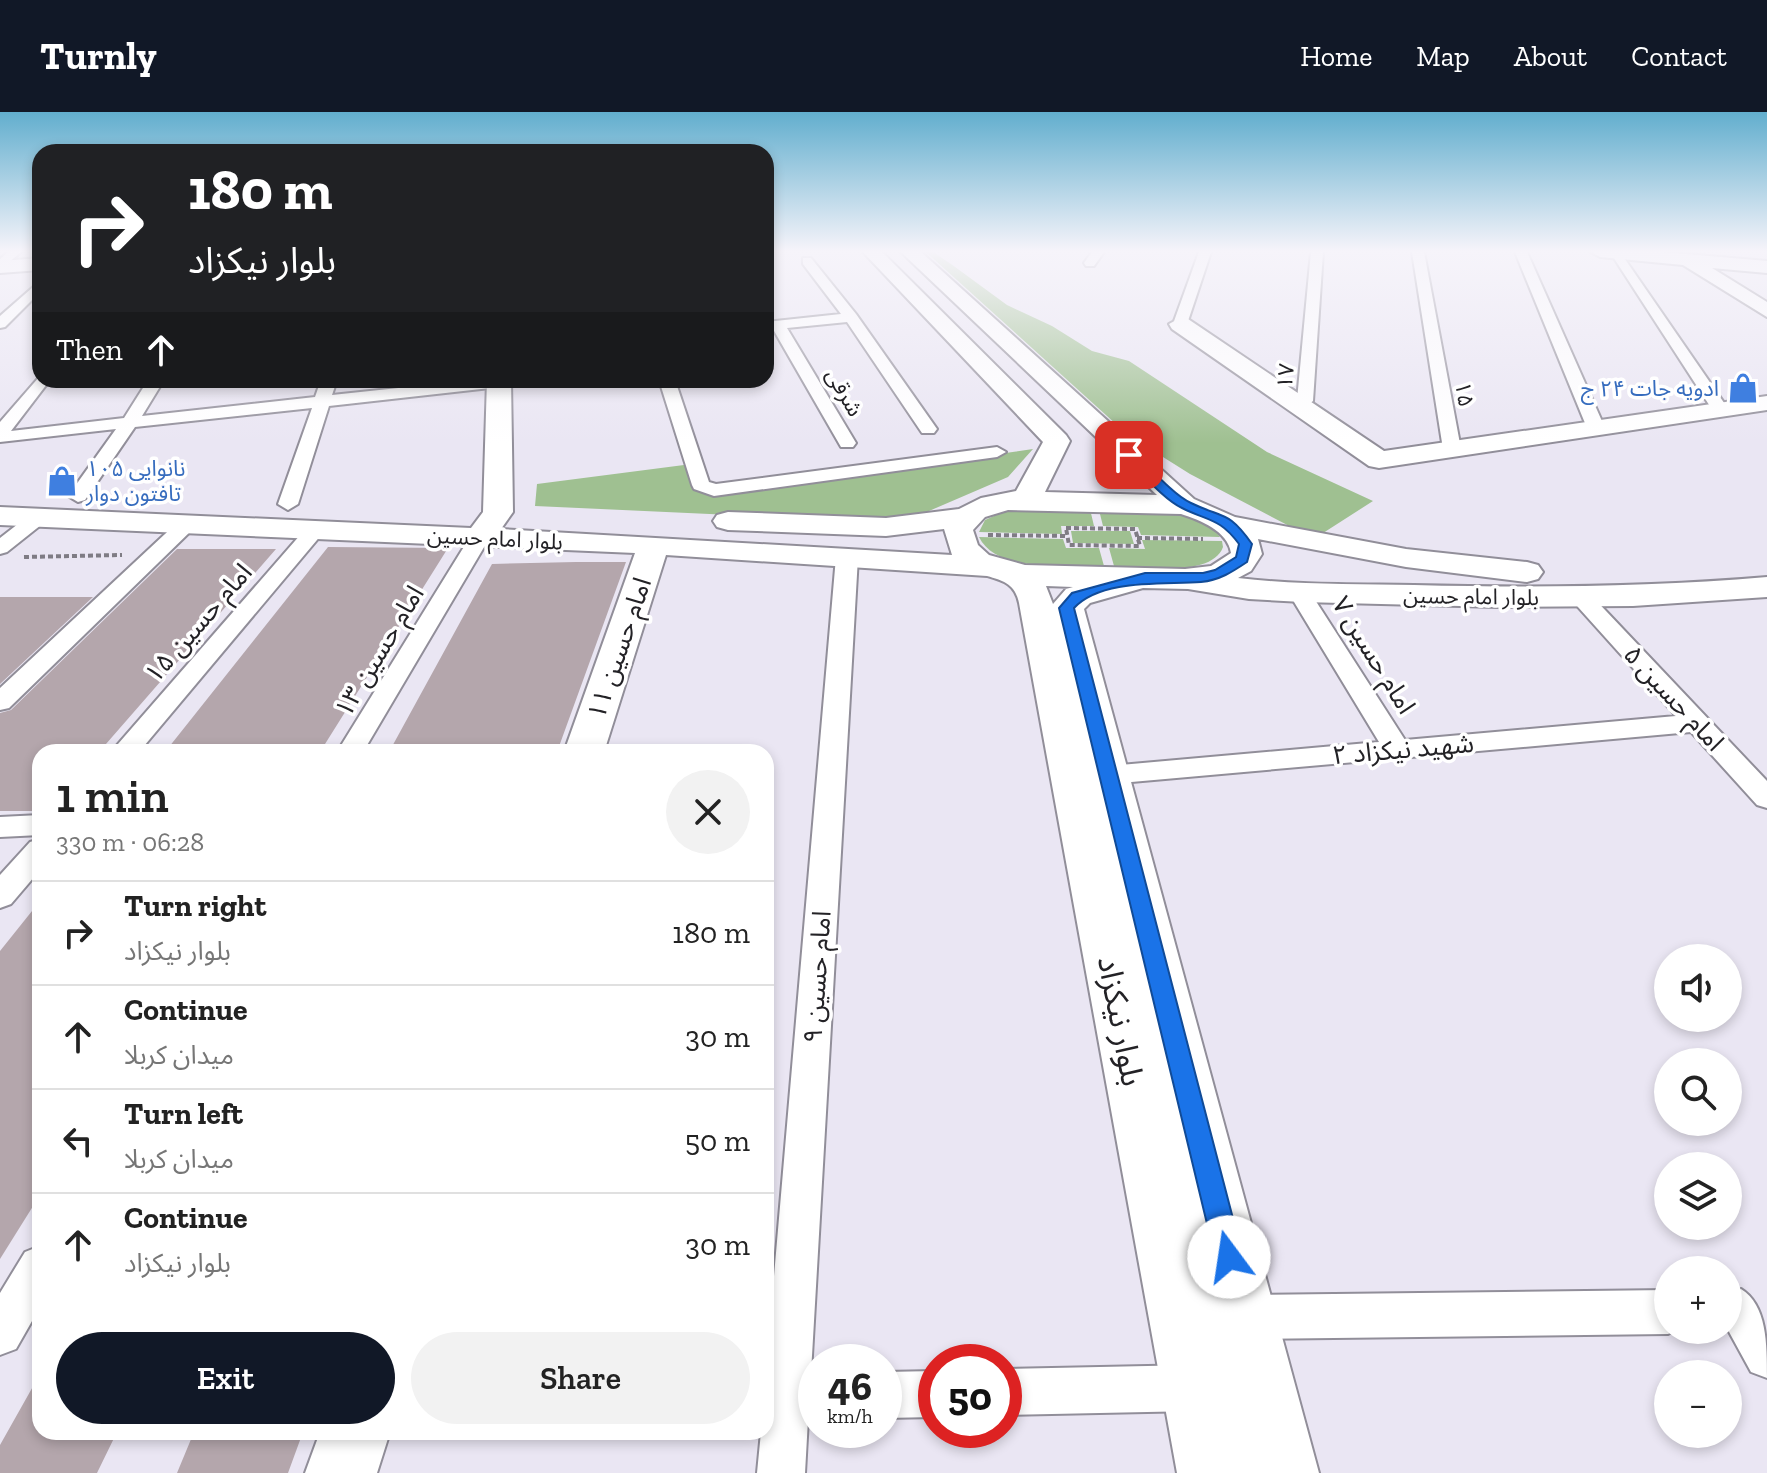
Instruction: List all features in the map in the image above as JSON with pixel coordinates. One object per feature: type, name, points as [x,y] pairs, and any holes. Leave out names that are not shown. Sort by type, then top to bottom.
[{"type":"main road","points":[[934,316],[1057,441],[1087,444],[1111,438]]},
{"type":"main road","points":[[979,316],[1184,505]]},
{"type":"main road","points":[[1180,324],[1379,460],[1767,403]]},
{"type":"main road","points":[[489,525],[499,388]]},
{"type":"main road","points":[[1026,500],[1057,441]]},
{"type":"main road","name":"بلوار امام حسین","points":[[0,493],[288,504],[654,545],[1003,571],[1153,564],[1218,585],[1299,592],[1580,597],[1692,594],[1767,587]]},
{"type":"main road","name":"بلوار امام حسین","points":[[0,516],[315,530],[489,525],[962,526],[992,504],[1026,500],[1184,505],[1211,513],[1238,532],[1491,570],[1628,579],[1767,568]]},
{"type":"main road","name":"بلوار نیکزاد","points":[[962,526],[964,550],[1033,591],[1213,1473]]},
{"type":"main road","points":[[1153,564],[1203,578],[1233,567],[1245,554],[1238,532]]},
{"type":"main road","name":"امام حسین ۱۱","points":[[587,744],[654,545]]},
{"type":"main road","name":"بلوار نیکزاد","points":[[1153,564],[1078,596],[1067,608],[1283,1473]]},
{"type":"main road","points":[[341,1473],[352,1440]]},
{"type":"street","points":[[1180,324],[1183,316]]},
{"type":"street","name":"۱۷","points":[[1300,406],[1305,401],[1312,316]]},
{"type":"street","name":"۱۵","points":[[1429,316],[1452,449]]},
{"type":"street","points":[[1548,316],[1596,428]]},
{"type":"street","points":[[1653,316],[1721,410]]},
{"type":"street","points":[[774,325],[851,317]]},
{"type":"street","name":"شرقی","points":[[851,317],[928,429]]},
{"type":"street","name":"شرقی","points":[[774,328],[847,443]]},
{"type":"street","points":[[0,435],[36,388]]},
{"type":"street","points":[[78,496],[151,388]]},
{"type":"street","points":[[288,504],[327,388]]},
{"type":"street","points":[[0,435],[437,388]]},
{"type":"street","points":[[670,388],[701,485],[714,490],[997,452]]},
{"type":"street","points":[[8,553],[39,517]]},
{"type":"street","points":[[0,702],[187,524]]},
{"type":"street","name":"امام حسین ۱۳","points":[[355,744],[489,525]]},
{"type":"street","name":"امام حسین ۱۵","points":[[131,744],[315,530]]},
{"type":"street","name":"امام حسین ۹","points":[[781,1473],[789,1404],[847,557]]},
{"type":"street","name":"امام حسین ۷","points":[[1299,592],[1397,749]]},
{"type":"street","name":"امام حسین ۵","points":[[1580,597],[1767,798]]},
{"type":"street","name":"شهید نیکزاد ۲","points":[[1109,775],[1697,723]]},
{"type":"street","points":[[0,827],[32,825]]},
{"type":"street","points":[[0,896],[32,859]]},
{"type":"street","points":[[0,1333],[32,1280]]},
{"type":"street","points":[[1745,1311],[1767,1356]]},
{"type":"street","points":[[1244,1317],[1654,1312]]},
{"type":"street","points":[[1022,1392],[1195,1388]]},
{"type":"path","points":[[962,526],[1067,536]]},
{"type":"path","points":[[1066,528],[1135,529],[1153,564],[1140,546],[1069,545],[1066,528]]},
{"type":"path","points":[[1153,564],[1238,532]]},
{"type":"path","points":[[8,553],[155,554]]},
{"type":"green space","points":[[996,316],[1030,316],[1092,351],[1129,361],[1267,452],[1373,501],[1320,535],[1295,529],[1190,474],[1128,435]]},
{"type":"green space","points":[[1033,449],[1008,477],[929,511],[886,522],[535,506],[537,484],[684,465],[696,490],[724,493]]},
{"type":"green space","points":[[1010,509],[1090,509],[1094,526],[1061,526],[1062,534],[979,532],[985,520]]},
{"type":"green space","points":[[1099,510],[1180,514],[1209,526],[1220,537],[1141,535],[1138,527],[1103,526]]},
{"type":"green space","points":[[1071,531],[1130,531],[1134,544],[1073,543]]},
{"type":"green space","points":[[979,537],[1063,539],[1066,548],[1099,548],[1104,566],[1017,562],[988,549]]},
{"type":"green space","points":[[1142,540],[1222,541],[1223,547],[1216,557],[1191,567],[1157,569],[1114,566],[1109,548],[1145,549]]},
{"type":"building","points":[[328,547],[448,548],[325,744],[171,744]]},
{"type":"building","points":[[177,549],[276,549],[106,744],[32,744],[32,811],[0,811],[0,713],[11,710]]},
{"type":"building","points":[[626,562],[560,744],[393,744],[492,564]]},
{"type":"building","points":[[0,597],[93,597],[0,684]]},
{"type":"building","points":[[32,911],[32,1208],[0,1259],[0,951]]},
{"type":"building","points":[[32,1388],[32,1440],[113,1440],[97,1473],[0,1473],[0,1445]]},
{"type":"building","points":[[191,1440],[300,1440],[288,1473],[177,1473]]},
{"type":"place","name":"ادویه جات ۲۴ ج","points":[[1743,388]]},
{"type":"place","name":"نانوایی ۱۰۵ تافتون دوار","points":[[62,481]]},
{"type":"route","points":[[1129,455],[1184,505],[1211,513],[1231,525],[1241,534],[1245,544],[1242,559],[1220,574],[1203,578],[1145,577],[1078,596],[1067,608],[1229,1257]]}]
